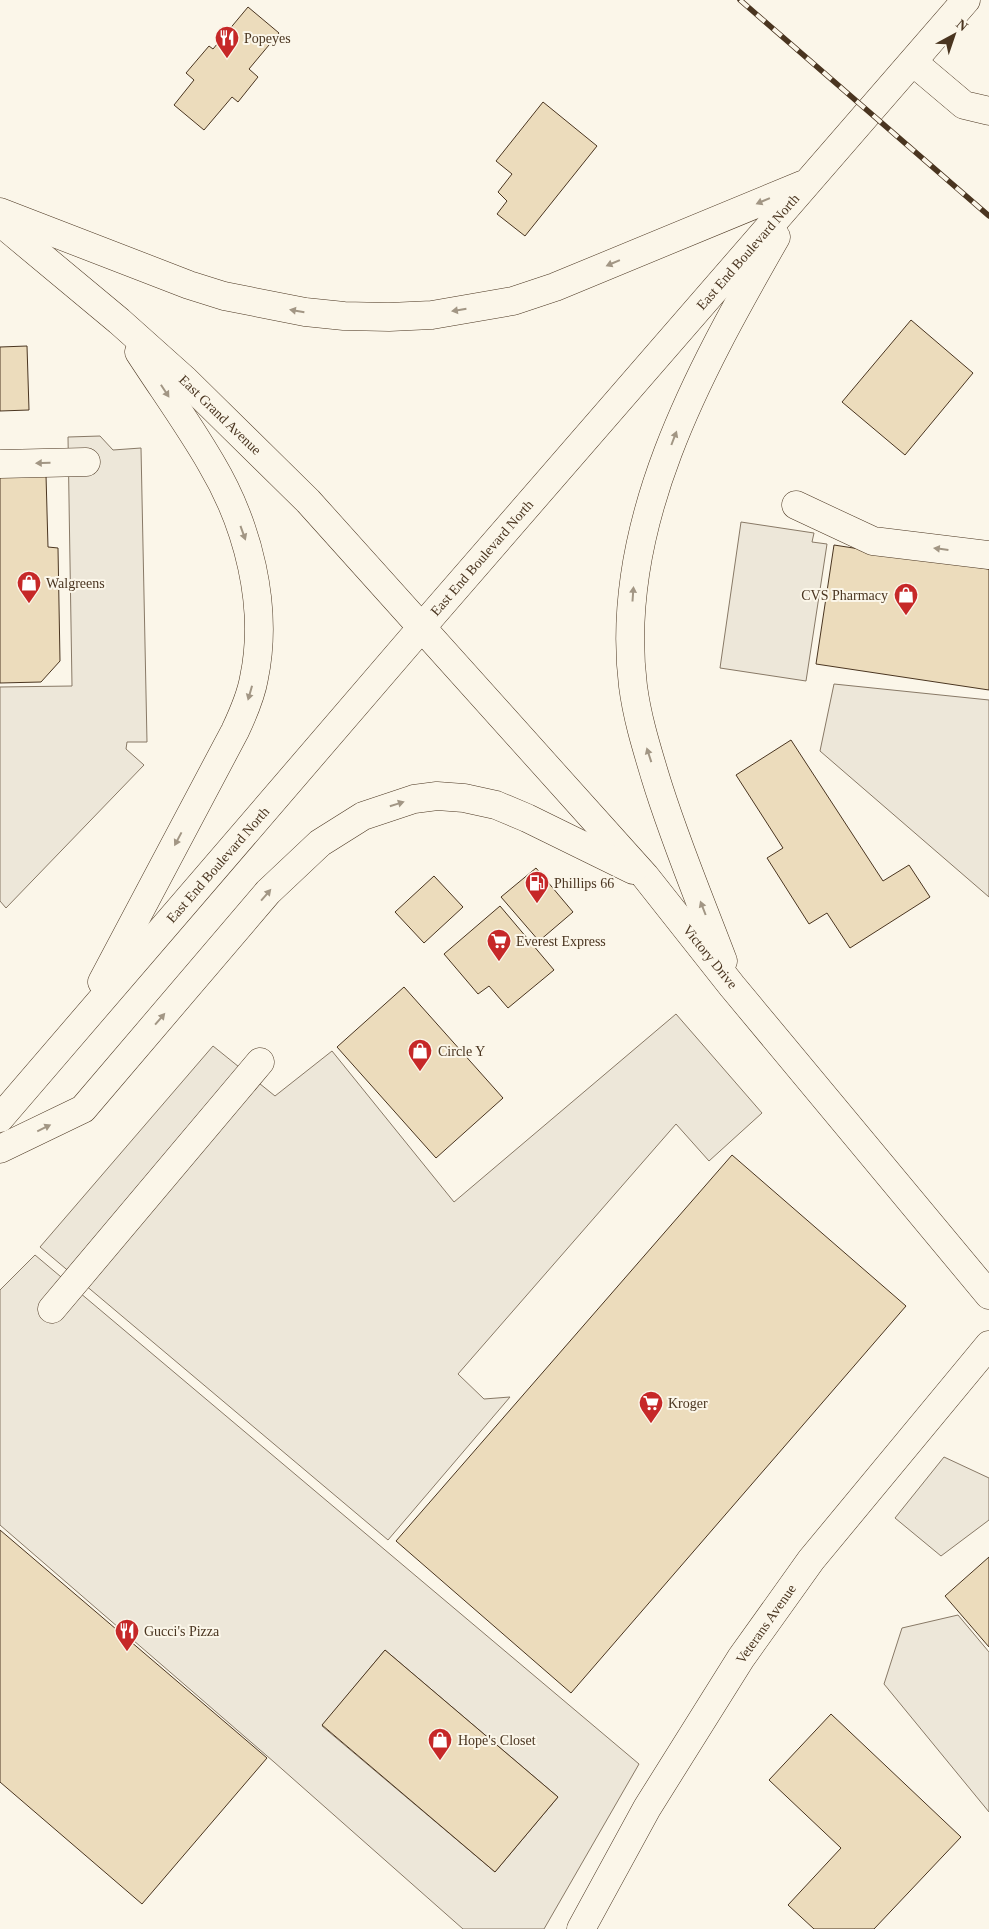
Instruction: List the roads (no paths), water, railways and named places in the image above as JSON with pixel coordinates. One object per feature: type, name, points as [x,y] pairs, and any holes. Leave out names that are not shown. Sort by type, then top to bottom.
[{"type":"main road","name":"East End Boulevard North","points":[[0,1118],[422,627],[966,0]]},
{"type":"main road","points":[[913,62],[964,105],[989,111]]},
{"type":"main road","points":[[0,212],[189,285],[224,296],[305,312],[344,316],[390,317],[432,315],[513,301],[555,287],[808,182]]},
{"type":"main road","points":[[732,986],[667,813],[642,735],[633,685],[631,610],[634,570],[642,532],[656,487],[674,436],[697,384],[749,286],[808,182]]},
{"type":"main road","name":"East Grand Avenue","points":[[0,222],[119,321],[249,441],[308,501],[422,627]]},
{"type":"main road","points":[[78,1027],[235,731],[247,704],[255,677],[258,644],[258,610],[255,578],[247,545],[234,509],[212,464],[119,321]]},
{"type":"main road","points":[[0,464],[86,462]]},
{"type":"main road","points":[[796,505],[873,541],[989,555]]},
{"type":"main road","name":"Victory Drive","points":[[422,627],[645,876],[732,986],[989,1296]]},
{"type":"main road","points":[[0,1149],[83,1109],[268,892],[320,843],[363,816],[414,799],[437,796],[464,798],[496,805],[528,818],[645,876]]},
{"type":"main road","points":[[52,1309],[260,1062]]},
{"type":"main road","name":"Veterans Avenue","points":[[581,1929],[647,1808],[784,1595],[989,1345]]},
{"type":"railway","points":[[740,0],[989,216]]},
{"type":"place","name":"Popeyes","points":[[227,59]]},
{"type":"place","name":"Walgreens","points":[[29,604]]},
{"type":"place","name":"CVS Pharmacy","points":[[906,616]]},
{"type":"place","name":"Phillips 66","points":[[537,904]]},
{"type":"place","name":"Everest Express","points":[[499,962]]},
{"type":"place","name":"Circle Y","points":[[420,1072]]},
{"type":"place","name":"Kroger","points":[[651,1424]]},
{"type":"place","name":"Gucci's Pizza","points":[[127,1652]]},
{"type":"place","name":"Hope's Closet","points":[[440,1761]]}]
